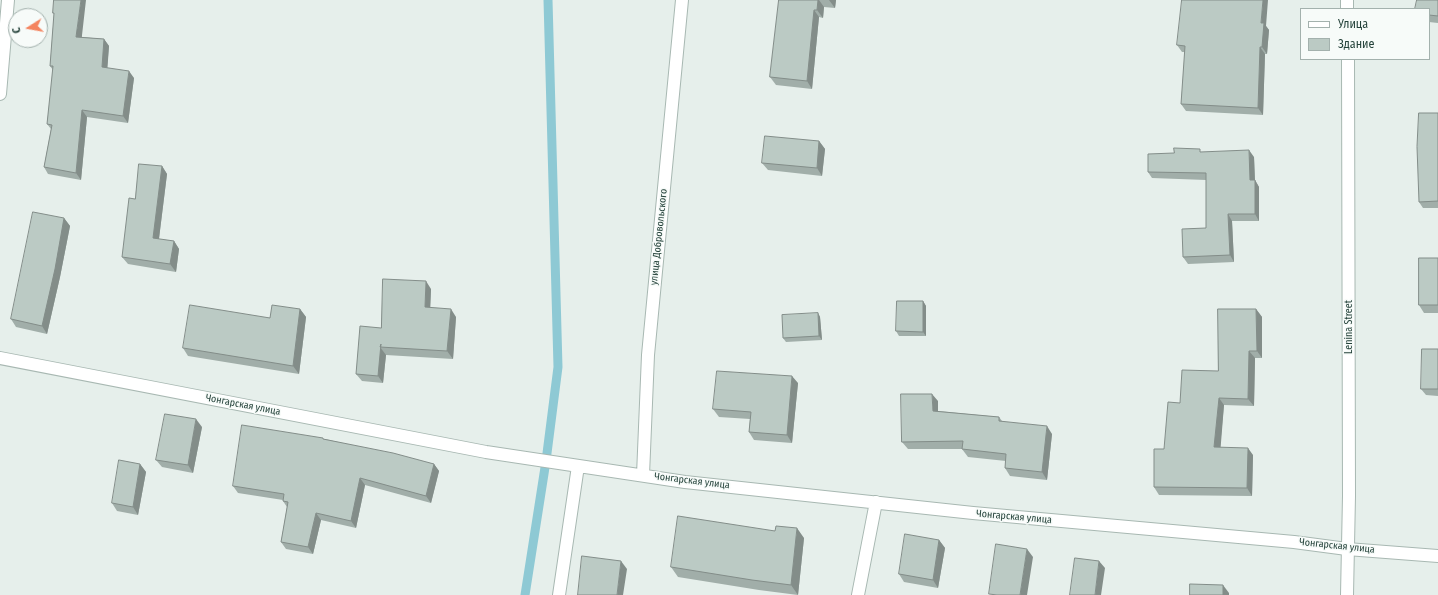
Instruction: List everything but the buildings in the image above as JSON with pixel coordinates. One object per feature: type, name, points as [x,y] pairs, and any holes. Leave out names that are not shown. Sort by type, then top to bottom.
[{"type":"street","points":[[0,94],[8,0]]},
{"type":"street","name":"улица Добровольского","points":[[643,475],[648,355],[682,0]]},
{"type":"street","name":"Lenina Street","points":[[1347,595],[1349,496],[1348,60]]},
{"type":"street","name":"Чонгарская улица","points":[[0,358],[486,452],[685,482],[973,513],[1294,542],[1348,549],[1438,556]]},
{"type":"street","points":[[559,595],[578,466]]},
{"type":"street","points":[[858,595],[876,502]]},
{"type":"waterway","points":[[525,595],[546,461],[558,367],[548,0]]}]
